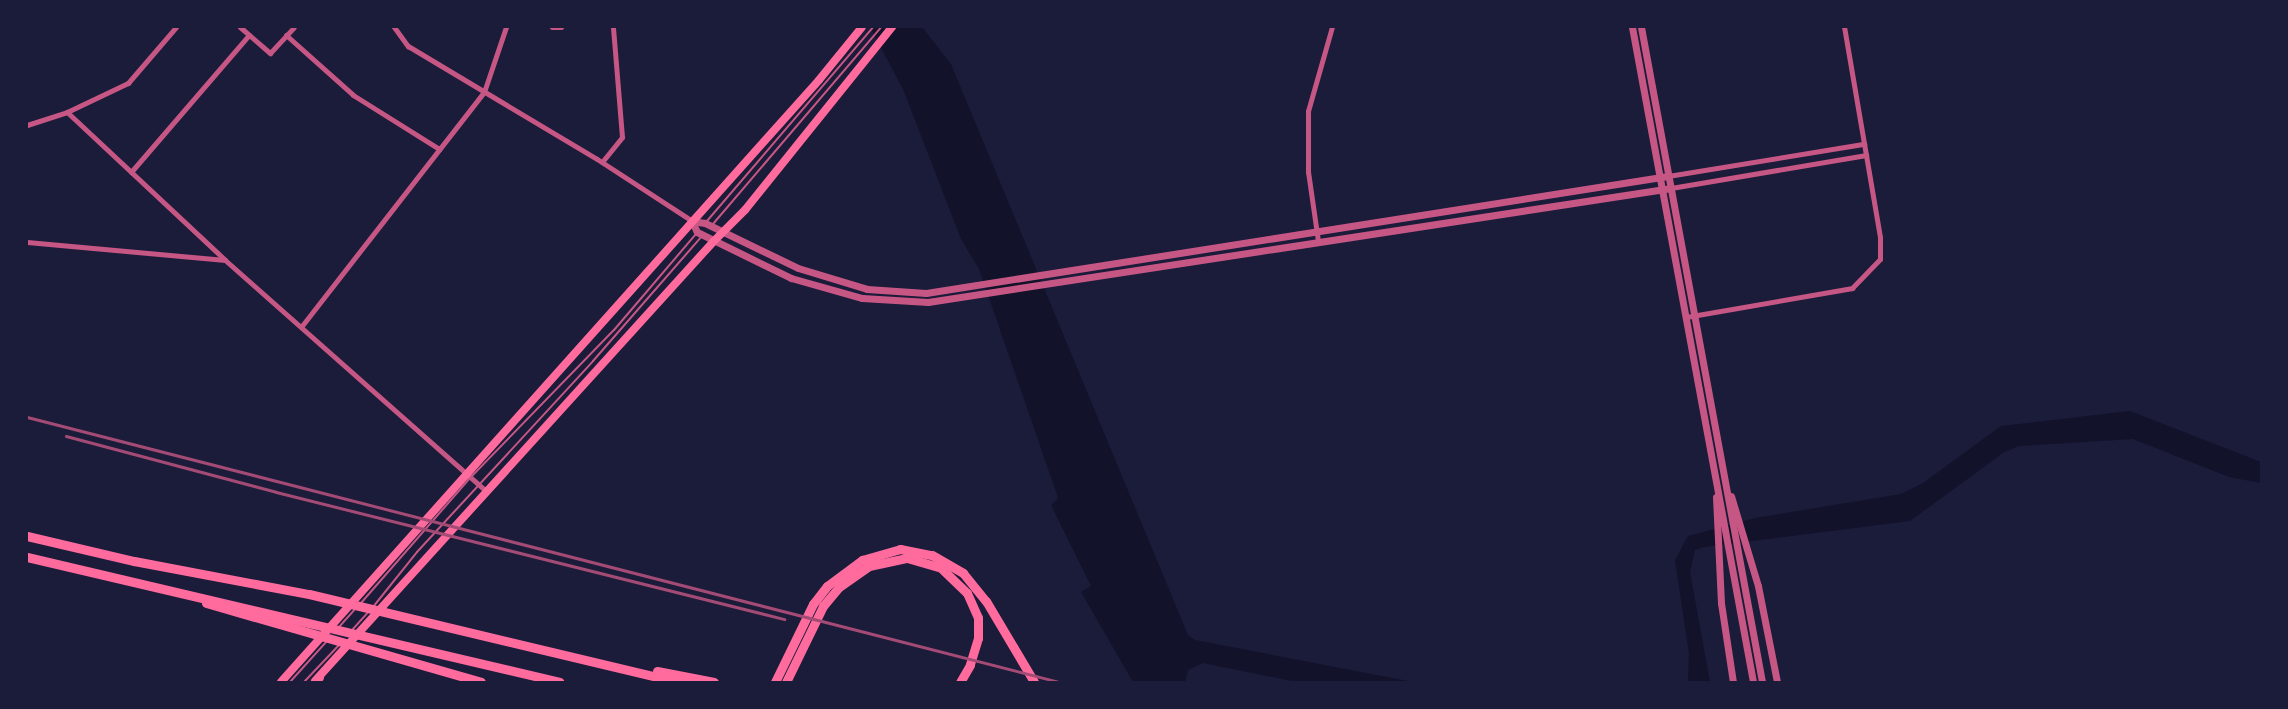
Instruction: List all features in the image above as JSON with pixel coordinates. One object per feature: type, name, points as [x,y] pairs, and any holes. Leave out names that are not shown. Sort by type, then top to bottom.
[{"type":"highway","points":[[27,536],[134,561],[309,594],[679,682]]},
{"type":"highway","points":[[775,682],[813,604],[827,586],[862,560],[900,549],[932,555],[963,573],[986,601],[1034,682]]},
{"type":"highway","points":[[27,557],[392,640],[560,682]]},
{"type":"highway","points":[[786,682],[823,606],[839,587],[869,566],[907,558],[941,568],[967,593],[978,618],[978,638],[970,665],[960,682]]},
{"type":"highway","points":[[74,567],[383,651],[481,682]]},
{"type":"highway","points":[[511,641],[714,682]]},
{"type":"main road","points":[[317,680],[714,240],[746,210],[873,44],[892,27]]},
{"type":"main road","points":[[282,682],[468,476],[692,221],[865,31]]},
{"type":"street","points":[[27,124],[67,112],[128,83],[176,27]]},
{"type":"street","points":[[240,27],[270,53],[294,27]]},
{"type":"street","points":[[394,27],[408,46],[602,162],[692,221],[708,224],[798,268],[867,290],[926,293],[1864,144]]},
{"type":"street","points":[[301,327],[484,92],[506,27]]},
{"type":"street","points":[[552,27],[561,27]]},
{"type":"street","points":[[602,162],[622,137],[613,27]]},
{"type":"street","points":[[1318,241],[1308,172],[1308,111],[1332,27]]},
{"type":"street","points":[[1632,27],[1661,189],[1720,462],[1753,682]]},
{"type":"street","points":[[1641,27],[1671,188],[1714,470],[1727,519],[1747,548],[1777,682]]},
{"type":"street","points":[[1690,317],[1852,288],[1870,273],[1880,259],[1880,237],[1844,27]]},
{"type":"street","points":[[131,172],[249,35]]},
{"type":"street","points":[[286,35],[353,95],[439,149]]},
{"type":"street","points":[[67,112],[225,260],[486,491]]},
{"type":"street","points":[[692,221],[700,233],[791,278],[862,298],[928,302],[975,297],[1318,241],[1671,188],[1866,155]]},
{"type":"street","points":[[27,243],[225,260]]},
{"type":"street","points":[[1727,519],[1718,553],[1721,603],[1733,682]]},
{"type":"street","points":[[1733,552],[1762,682]]},
{"type":"lane","points":[[304,682],[391,587],[477,484],[593,361],[865,31],[873,27]]},
{"type":"lane","points":[[290,682],[468,476],[614,330],[873,44],[881,27]]},
{"type":"shaded area","points":[[870,27],[922,27],[951,64],[1188,635],[1195,640],[1413,682],[1297,682],[1203,663],[1188,670],[1185,682],[1133,682],[1081,592],[1091,586],[1051,505],[1058,498],[979,269],[961,239],[903,89]]},
{"type":"shaded area","points":[[2130,411],[2261,462],[2261,483],[2229,477],[2133,439],[2019,446],[2003,453],[1910,521],[1695,550],[1690,572],[1710,682],[1688,682],[1689,654],[1675,560],[1688,536],[1755,518],[1901,494],[1923,483],[2001,426]]},
{"type":"railway","points":[[27,417],[1059,682]]},
{"type":"railway","points":[[66,436],[276,492],[784,619]]}]
